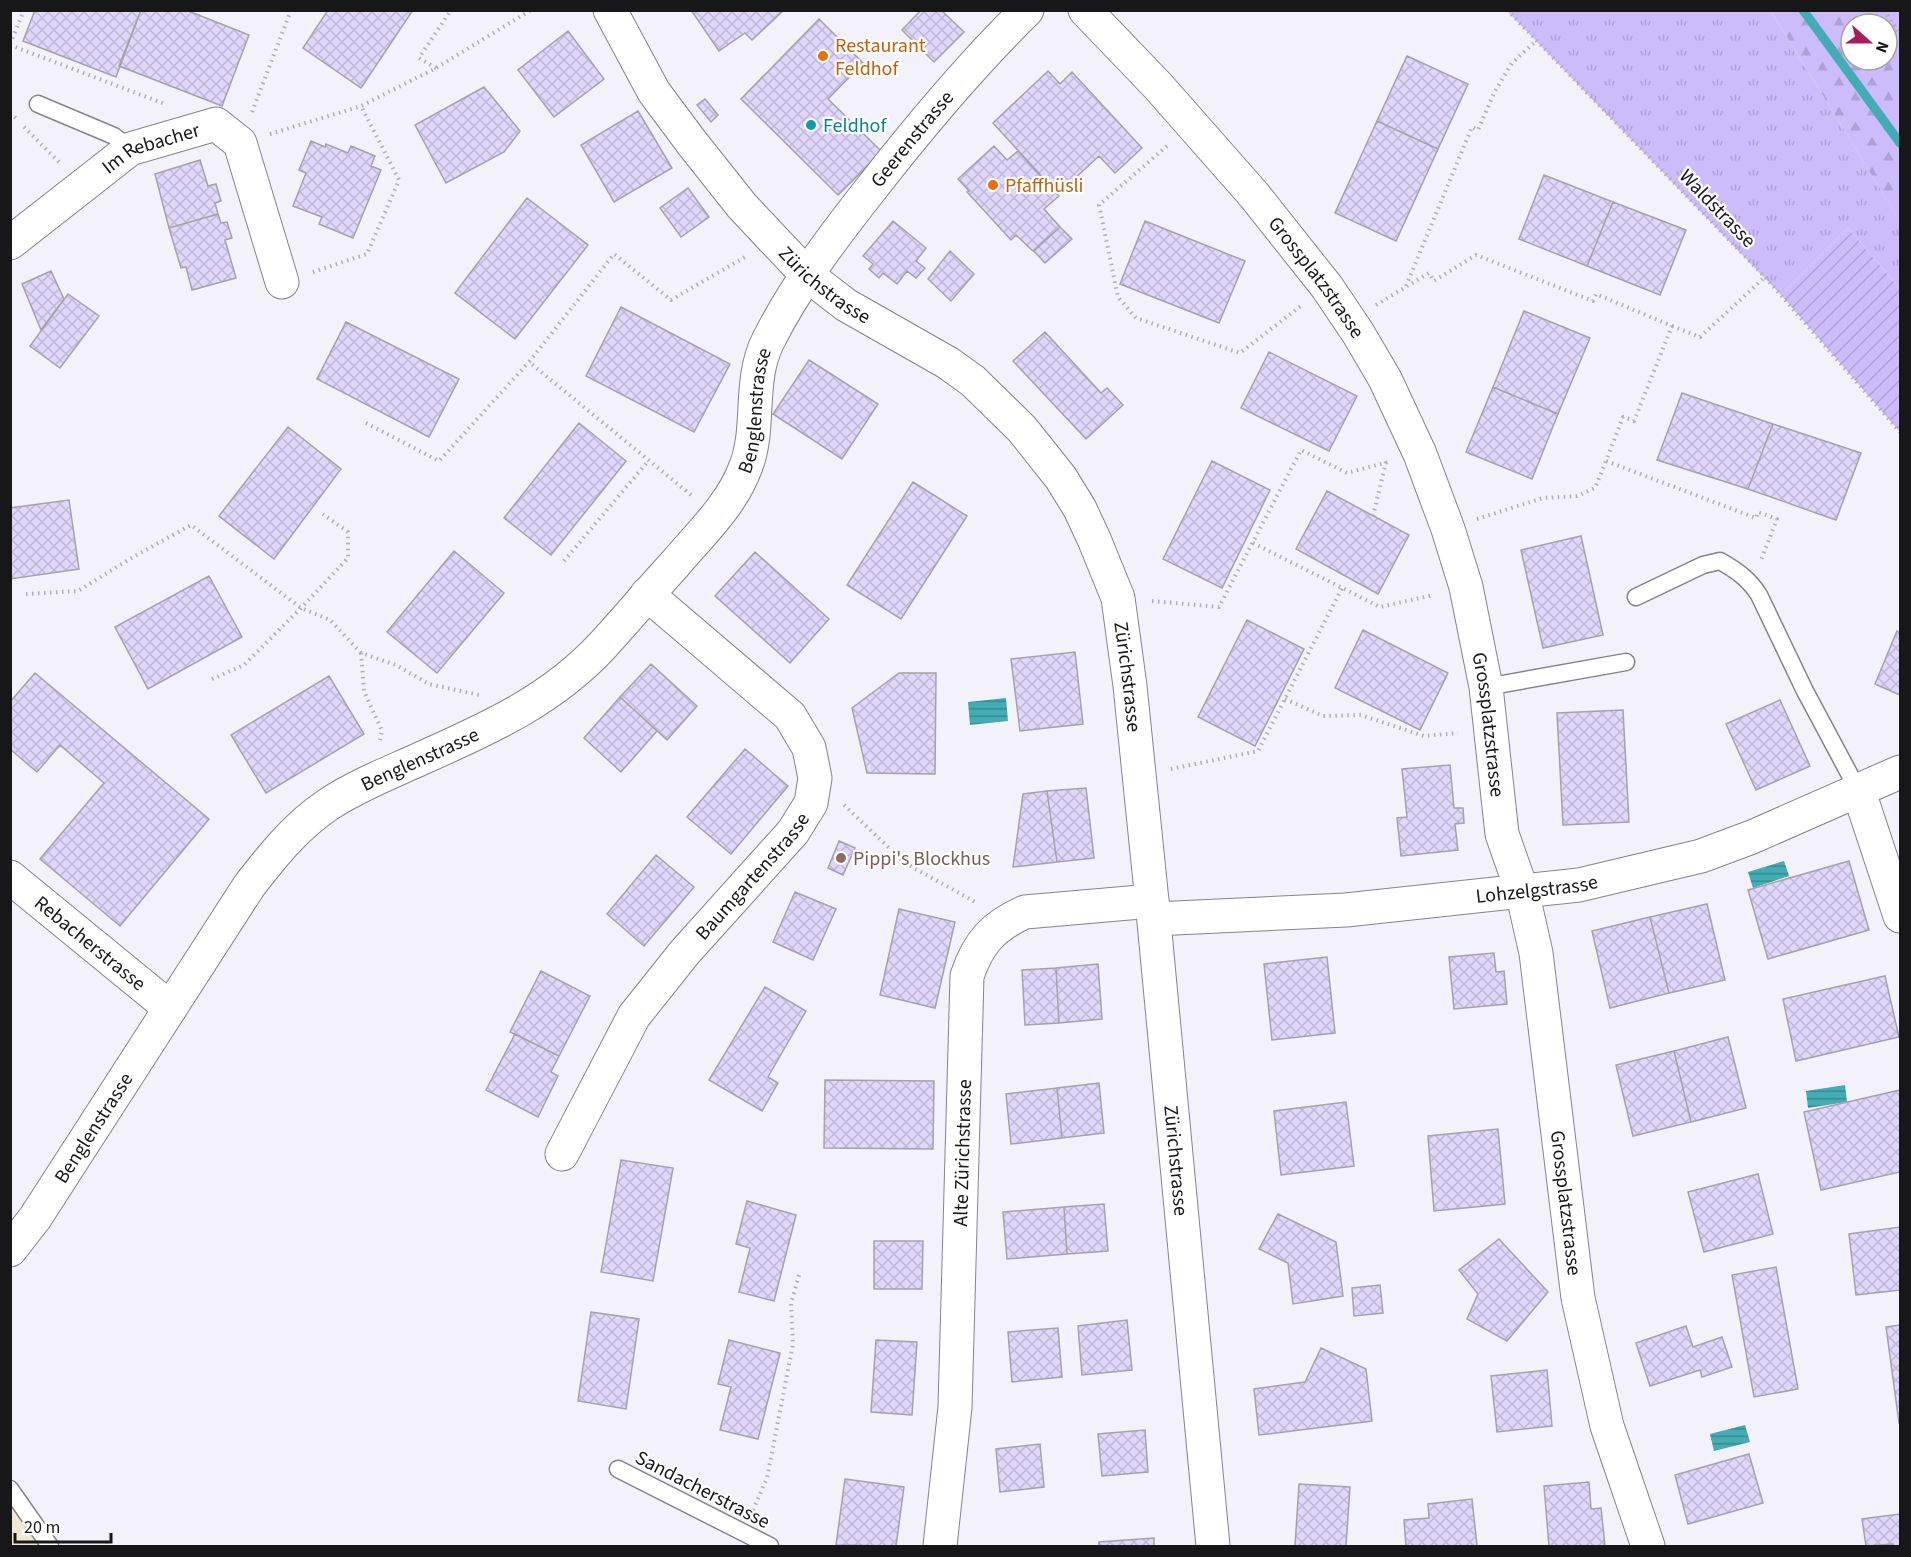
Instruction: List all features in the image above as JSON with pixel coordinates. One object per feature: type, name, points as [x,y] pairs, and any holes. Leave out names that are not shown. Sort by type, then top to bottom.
[{"type":"street","name":"Zürichstrasse","points":[[610,10],[654,92],[742,206],[807,275],[846,305],[948,363],[973,381],[1001,407],[1043,453],[1070,494],[1094,539],[1118,598],[1153,910],[1213,1546]]},
{"type":"street","name":"Geerenstrasse","points":[[807,275],[847,219],[909,141],[954,88],[1027,10]]},
{"type":"street","name":"Grossplatzstrasse","points":[[1085,10],[1192,124],[1261,203],[1327,287],[1385,379],[1420,454],[1448,529],[1466,587],[1486,687],[1502,834],[1522,891],[1536,952],[1578,1298],[1606,1426],[1648,1546]]},
{"type":"street","name":"Im Rebacher","points":[[10,243],[130,149],[228,133]]},
{"type":"street","points":[[228,133],[282,282]]},
{"type":"street","name":"Benglenstrasse","points":[[10,1250],[35,1218],[249,886],[284,841],[329,804],[375,779],[508,718],[533,704],[573,674],[602,646],[728,503],[747,464],[754,426],[755,382],[767,343],[807,275]]},
{"type":"street","name":"Baumgartenstrasse","points":[[562,1154],[634,1016],[685,952],[793,832],[812,803],[815,778],[809,748],[790,716],[647,594]]},
{"type":"street","name":"Lohzelgstrasse","points":[[1153,910],[1346,910],[1579,885],[1701,856],[1859,792],[1900,772]]},
{"type":"street","points":[[1859,792],[1900,916]]},
{"type":"street","name":"Rebacherstrasse","points":[[10,877],[170,1008]]},
{"type":"street","name":"Alte Zürichstrasse","points":[[940,1546],[956,1407],[967,976],[974,955],[988,935],[1007,920],[1025,912],[1153,910]]},
{"type":"lane","points":[[38,104],[114,136],[130,149]]},
{"type":"lane","points":[[1636,597],[1703,565],[1720,561],[1737,571],[1752,584],[1805,691],[1859,792]]},
{"type":"lane","points":[[1486,687],[1626,662]]},
{"type":"lane","name":"Sandacherstrasse","points":[[618,1469],[770,1546]]},
{"type":"lane","points":[[10,1489],[50,1546]]},
{"type":"path","points":[[24,10],[10,45],[228,133],[361,106],[436,68],[531,10]]},
{"type":"path","points":[[228,133],[291,10]]},
{"type":"path","points":[[436,68],[419,58],[451,10]]},
{"type":"path","name":"Waldstrasse","points":[[1507,10],[1765,277],[1900,432]]},
{"type":"path","points":[[1884,10],[1900,34]]},
{"type":"path","points":[[1406,286],[1472,127],[1478,130],[1494,93],[1512,63],[1536,41]]},
{"type":"path","points":[[282,282],[367,254],[399,180],[361,106]]},
{"type":"path","points":[[10,113],[83,186]]},
{"type":"path","points":[[1192,124],[1099,205],[1118,297],[1136,318],[1240,353],[1327,287]]},
{"type":"path","points":[[366,423],[439,461],[530,362],[614,254],[672,300],[748,255]]},
{"type":"path","points":[[1397,292],[1429,273],[1434,281],[1476,255],[1593,301],[1596,294],[1700,337],[1765,277]]},
{"type":"path","points":[[1448,529],[1543,498],[1576,496],[1595,488],[1623,417],[1634,421],[1672,326]]},
{"type":"path","points":[[530,362],[717,516]]},
{"type":"path","points":[[1118,598],[1219,607],[1301,450],[1347,473],[1420,454]]},
{"type":"path","points":[[564,561],[649,460]]},
{"type":"path","points":[[1606,460],[1756,518],[1758,512],[1777,519],[1752,584]]},
{"type":"path","points":[[1373,516],[1386,462]]},
{"type":"path","points":[[212,679],[244,665],[348,558],[348,532],[323,514]]},
{"type":"path","points":[[26,594],[78,591],[191,525],[301,608],[330,620],[361,654],[396,664],[429,684],[477,694],[490,701],[508,718]]},
{"type":"path","points":[[1252,543],[1380,607],[1466,587]]},
{"type":"path","points":[[1139,776],[1258,751],[1342,588]]},
{"type":"path","points":[[361,654],[364,691],[382,731],[375,760],[375,779]]},
{"type":"path","points":[[1285,699],[1323,716],[1361,715],[1424,736],[1491,730]]},
{"type":"path","points":[[815,778],[905,863],[1007,920]]},
{"type":"path","points":[[743,1533],[767,1478],[793,1344],[791,1303],[800,1272]]},
{"type":"shaded area","points":[[11,1491],[49,1546],[11,1546]]},
{"type":"green space","points":[[1507,11],[1771,11],[1900,221],[1900,289],[1848,228],[1781,295]]},
{"type":"green space","points":[[1771,11],[1900,11],[1900,221]]},
{"type":"green space","points":[[1848,228],[1900,289],[1900,432],[1781,295]]},
{"type":"water","points":[[1006,698],[1008,721],[970,725],[968,702]]},
{"type":"water","points":[[1784,861],[1789,876],[1753,888],[1748,872]]},
{"type":"water","points":[[1845,1085],[1847,1102],[1808,1108],[1806,1091]]},
{"type":"water","points":[[1745,1425],[1750,1442],[1714,1451],[1710,1434]]},
{"type":"building","points":[[35,10],[141,10],[116,77],[23,41]]},
{"type":"building","points":[[141,10],[186,10],[249,35],[222,106],[119,66]]},
{"type":"building","points":[[328,10],[413,10],[361,88],[303,48]]},
{"type":"building","points":[[691,10],[784,10],[752,40],[745,33],[719,51]]},
{"type":"building","points":[[921,10],[941,10],[964,32],[934,62],[902,30]]},
{"type":"building","name":"Feldhof","points":[[819,19],[863,63],[828,99],[882,152],[838,195],[741,99]]},
{"type":"building","points":[[568,31],[604,79],[554,117],[518,70]]},
{"type":"building","points":[[1407,56],[1468,84],[1438,149],[1377,121]]},
{"type":"building","points":[[1048,71],[1060,84],[1072,72],[1142,148],[1115,173],[1099,156],[1058,194],[993,123]]},
{"type":"building","points":[[484,87],[520,131],[504,152],[446,183],[415,125]]},
{"type":"building","points":[[705,99],[718,115],[711,122],[697,105]]},
{"type":"building","points":[[638,111],[672,168],[614,202],[581,145]]},
{"type":"building","points":[[1377,121],[1438,149],[1396,241],[1335,213]]},
{"type":"building","points":[[311,141],[348,153],[351,146],[375,156],[371,166],[381,170],[353,238],[319,224],[322,217],[293,206],[306,173],[299,170]]},
{"type":"building","points":[[994,146],[1007,160],[1018,151],[1059,196],[1044,209],[1060,227],[1033,251],[1016,235],[1011,240],[958,179]]},
{"type":"building","points":[[200,160],[208,186],[216,184],[221,201],[215,203],[218,214],[169,228],[155,174]]},
{"type":"building","points":[[1544,175],[1613,202],[1587,266],[1519,239]]},
{"type":"building","points":[[688,188],[709,217],[681,237],[660,208]]},
{"type":"building","points":[[527,198],[588,245],[515,339],[455,293]]},
{"type":"building","points":[[1613,202],[1686,230],[1660,295],[1587,266]]},
{"type":"building","points":[[218,214],[221,223],[227,222],[232,238],[225,240],[236,278],[192,290],[186,267],[181,268],[169,228]]},
{"type":"building","points":[[893,221],[926,248],[916,261],[925,268],[916,278],[907,271],[897,284],[883,273],[879,278],[869,269],[873,264],[863,256]]},
{"type":"building","points":[[1145,221],[1245,261],[1219,323],[1120,284]]},
{"type":"building","points":[[1060,227],[1072,239],[1045,263],[1034,251]]},
{"type":"building","points":[[950,251],[974,274],[951,301],[928,279]]},
{"type":"building","points":[[51,271],[64,299],[41,330],[22,284]]},
{"type":"building","points":[[68,294],[99,316],[60,368],[30,346]]},
{"type":"building","points":[[621,307],[730,364],[694,432],[586,376]]},
{"type":"building","points":[[1524,311],[1590,338],[1558,414],[1493,387]]},
{"type":"building","points":[[346,322],[459,379],[429,437],[317,379]]},
{"type":"building","points":[[1045,332],[1101,393],[1107,388],[1123,405],[1086,439],[1013,361]]},
{"type":"building","points":[[1269,352],[1357,396],[1329,451],[1241,408]]},
{"type":"building","points":[[809,360],[878,404],[842,459],[773,414]]},
{"type":"building","points":[[1493,387],[1558,414],[1532,479],[1466,452]]},
{"type":"building","points":[[1682,393],[1773,424],[1748,489],[1657,460]]},
{"type":"building","points":[[579,423],[626,461],[551,555],[504,518]]},
{"type":"building","points":[[1773,424],[1861,453],[1836,520],[1748,489]]},
{"type":"building","points":[[288,427],[341,469],[274,559],[219,516]]},
{"type":"building","points":[[1212,461],[1270,490],[1222,588],[1163,559]]},
{"type":"building","points":[[913,482],[967,516],[901,619],[847,585]]},
{"type":"building","points":[[1327,491],[1409,535],[1378,594],[1296,549]]},
{"type":"building","points":[[69,500],[79,569],[10,579],[10,508]]},
{"type":"building","points":[[1581,536],[1603,635],[1543,648],[1521,550]]},
{"type":"building","points":[[454,551],[504,593],[437,673],[387,632]]},
{"type":"building","points":[[755,552],[829,619],[790,663],[715,596]]},
{"type":"building","points":[[209,576],[242,637],[148,689],[115,627]]},
{"type":"building","points":[[1247,620],[1304,649],[1255,746],[1198,717]]},
{"type":"building","points":[[1363,630],[1448,673],[1420,730],[1335,688]]},
{"type":"building","points":[[1897,631],[1900,633],[1900,695],[1875,684]]},
{"type":"building","points":[[1075,652],[1083,724],[1020,731],[1011,659]]},
{"type":"building","points":[[651,664],[697,706],[667,740],[620,697]]},
{"type":"building","points":[[35,673],[209,819],[120,926],[40,859],[104,783],[60,745],[37,772],[10,749],[10,702]]},
{"type":"building","points":[[899,673],[936,673],[935,774],[867,773],[852,708]]},
{"type":"building","points":[[329,676],[364,734],[266,793],[231,735]]},
{"type":"building","points":[[620,697],[657,731],[621,772],[584,738]]},
{"type":"building","points":[[1780,700],[1810,766],[1756,790],[1726,724]]},
{"type":"building","points":[[1623,710],[1629,822],[1563,825],[1557,713]]},
{"type":"building","points":[[745,749],[788,786],[731,854],[687,817]]},
{"type":"building","points":[[1450,765],[1454,808],[1463,808],[1464,823],[1455,824],[1458,850],[1401,856],[1397,818],[1407,817],[1402,769]]},
{"type":"building","points":[[1086,788],[1094,858],[1057,862],[1047,791]]},
{"type":"building","points":[[1047,791],[1057,862],[1013,867],[1023,794]]},
{"type":"building","name":"Pippi's Blockhus","points":[[839,841],[855,848],[843,875],[828,868]]},
{"type":"building","points":[[656,855],[694,887],[644,946],[607,914]]},
{"type":"building","points":[[1849,861],[1869,930],[1768,959],[1748,890]]},
{"type":"building","points":[[795,892],[836,909],[813,960],[773,942]]},
{"type":"building","points":[[1707,904],[1725,980],[1669,993],[1650,917]]},
{"type":"building","points":[[899,909],[955,922],[935,1008],[880,995]]},
{"type":"building","points":[[1650,917],[1669,993],[1610,1008],[1592,931]]},
{"type":"building","points":[[1494,953],[1496,972],[1504,971],[1507,1004],[1454,1009],[1449,957]]},
{"type":"building","points":[[1327,957],[1335,1033],[1272,1040],[1264,964]]},
{"type":"building","points":[[1098,964],[1102,1019],[1059,1023],[1056,968]]},
{"type":"building","points":[[1056,968],[1059,1023],[1025,1025],[1022,970]]},
{"type":"building","points":[[541,971],[590,996],[559,1056],[510,1032]]},
{"type":"building","points":[[1885,976],[1899,1037],[1796,1061],[1783,999]]},
{"type":"building","points":[[765,987],[806,1011],[768,1077],[778,1083],[762,1111],[709,1080]]},
{"type":"building","points":[[515,1034],[559,1056],[551,1072],[558,1076],[538,1117],[486,1090]]},
{"type":"building","points":[[1728,1037],[1746,1108],[1691,1122],[1674,1051]]},
{"type":"building","points":[[1674,1051],[1691,1122],[1633,1136],[1616,1065]]},
{"type":"building","points":[[825,1080],[934,1081],[933,1149],[824,1148]]},
{"type":"building","points":[[1099,1083],[1104,1133],[1062,1138],[1057,1088]]},
{"type":"building","points":[[1057,1088],[1062,1138],[1011,1144],[1006,1094]]},
{"type":"building","points":[[1900,1090],[1900,1172],[1821,1190],[1804,1112]]},
{"type":"building","points":[[1346,1102],[1354,1166],[1281,1175],[1274,1111]]},
{"type":"building","points":[[1498,1129],[1505,1204],[1434,1211],[1428,1136]]},
{"type":"building","points":[[621,1160],[673,1168],[653,1281],[601,1272]]},
{"type":"building","points":[[1758,1174],[1773,1234],[1704,1252],[1688,1192]]},
{"type":"building","points":[[747,1201],[796,1215],[774,1301],[739,1292],[750,1248],[736,1244]]},
{"type":"building","points":[[1104,1204],[1108,1251],[1067,1254],[1064,1207]]},
{"type":"building","points":[[1064,1207],[1067,1254],[1007,1259],[1003,1212]]},
{"type":"building","points":[[1278,1214],[1336,1242],[1343,1296],[1293,1304],[1288,1263],[1259,1249]]},
{"type":"building","points":[[1900,1227],[1900,1290],[1856,1295],[1849,1234]]},
{"type":"building","points":[[1499,1239],[1548,1292],[1507,1341],[1467,1319],[1478,1294],[1459,1270]]},
{"type":"building","points":[[874,1241],[923,1241],[922,1289],[874,1289]]},
{"type":"building","points":[[1776,1267],[1798,1389],[1754,1397],[1732,1275]]},
{"type":"building","points":[[1380,1285],[1383,1313],[1354,1316],[1352,1288]]},
{"type":"building","points":[[591,1312],[639,1319],[626,1409],[578,1401]]},
{"type":"building","points":[[1127,1320],[1132,1370],[1082,1375],[1078,1326]]},
{"type":"building","points":[[1900,1325],[1900,1423],[1899,1423],[1886,1327]]},
{"type":"building","points":[[1686,1326],[1693,1347],[1722,1337],[1732,1367],[1702,1377],[1700,1370],[1650,1386],[1636,1343]]},
{"type":"building","points":[[1058,1328],[1062,1377],[1012,1382],[1008,1332]]},
{"type":"building","points":[[729,1340],[780,1353],[758,1439],[720,1430],[731,1387],[718,1384]]},
{"type":"building","points":[[876,1340],[917,1342],[912,1415],[871,1412]]},
{"type":"building","points":[[1321,1348],[1366,1369],[1372,1421],[1259,1435],[1254,1389],[1305,1382]]},
{"type":"building","points":[[1547,1370],[1552,1426],[1497,1432],[1491,1376]]},
{"type":"building","points":[[1145,1430],[1148,1472],[1102,1476],[1098,1434]]},
{"type":"building","points":[[1040,1444],[1044,1487],[1000,1492],[996,1449]]},
{"type":"building","points":[[1749,1454],[1763,1503],[1688,1524],[1675,1475]]},
{"type":"building","points":[[845,1479],[904,1487],[896,1546],[836,1545]]},
{"type":"building","points":[[1589,1482],[1591,1509],[1601,1508],[1605,1546],[1549,1546],[1544,1486]]},
{"type":"building","points":[[1299,1484],[1350,1487],[1346,1546],[1295,1546]]},
{"type":"building","points":[[1472,1499],[1477,1546],[1406,1546],[1404,1520],[1429,1518],[1428,1504]]},
{"type":"building","points":[[1900,1514],[1900,1546],[1893,1546],[1893,1544],[1866,1546],[1862,1519]]},
{"type":"building","points":[[1154,1538],[1154,1546],[1099,1546],[1099,1542]]},
{"type":"waterway","points":[[1803,10],[1900,143]]},
{"type":"place","name":"Restaurant Feldhof","points":[[823,56]]},
{"type":"place","name":"Feldhof","points":[[811,125]]},
{"type":"place","name":"Pfaffhüsli","points":[[993,185]]},
{"type":"place","name":"Pippi's Blockhus","points":[[841,858]]}]
